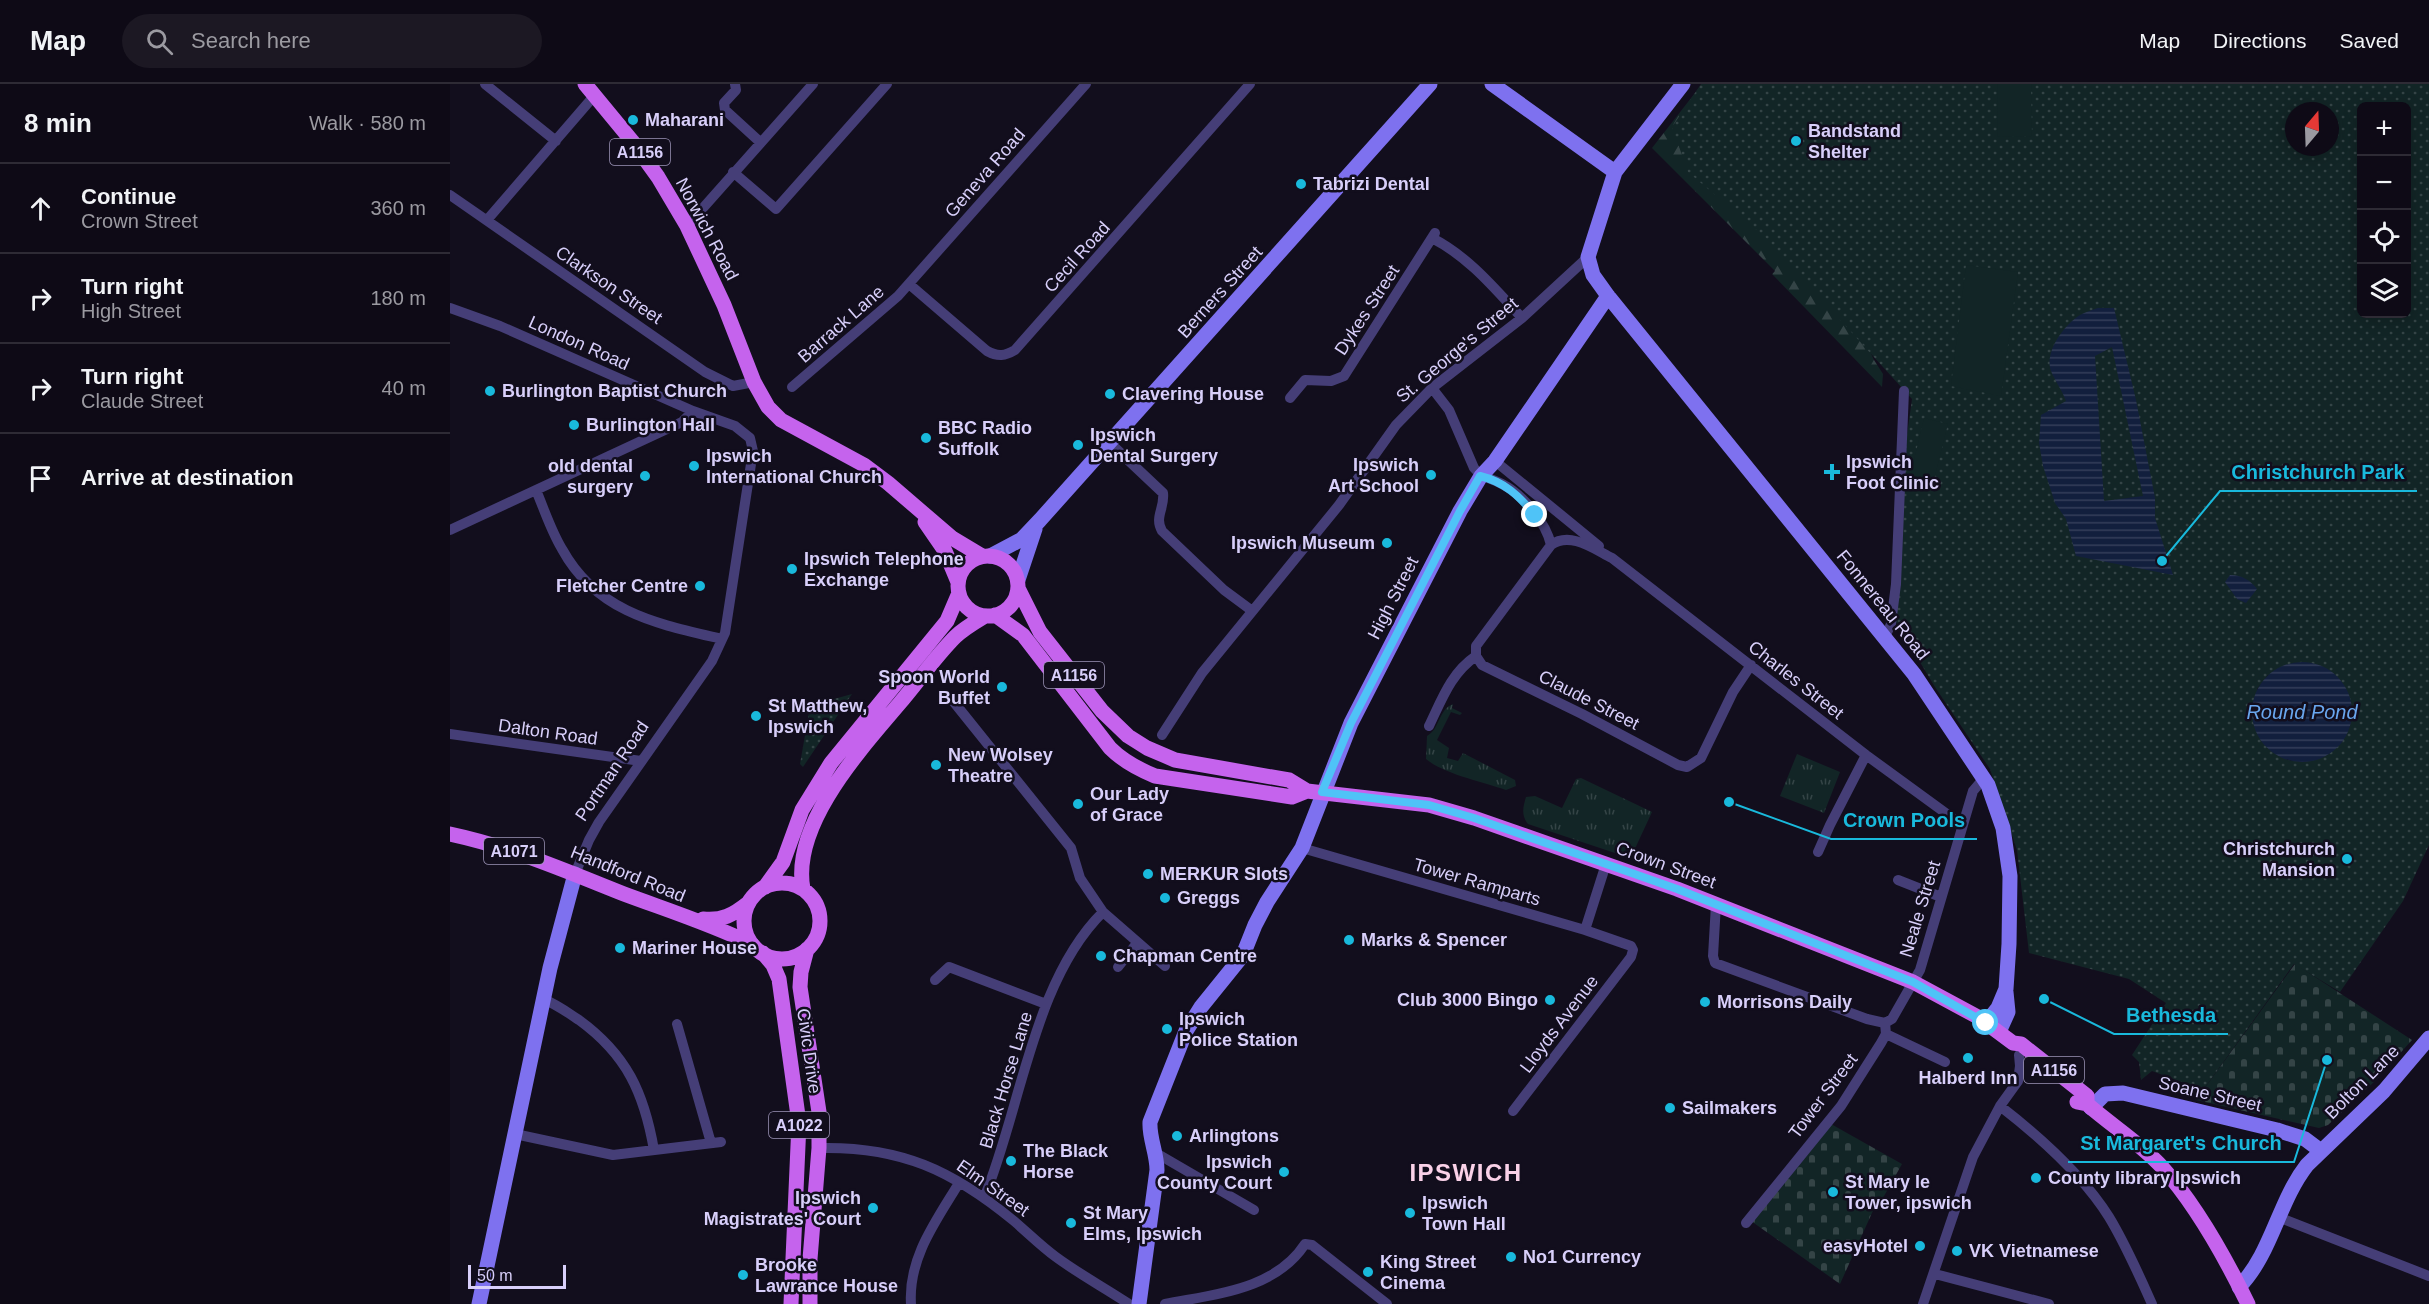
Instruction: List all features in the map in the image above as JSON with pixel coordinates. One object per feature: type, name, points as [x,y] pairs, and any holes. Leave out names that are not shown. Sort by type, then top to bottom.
[{"type":"main road","name":"Norwich Road","points":[[590,90],[658,177],[687,226],[724,305],[754,382],[768,407],[781,420],[864,465],[896,488],[913,504]]},
{"type":"main road","points":[[803,889],[801,875],[804,852],[821,810],[842,773],[954,638],[990,615],[1011,605],[1018,584],[1015,573],[1005,561],[986,556],[952,538],[913,504]]},
{"type":"main road","points":[[913,504],[945,551],[968,608],[990,615]]},
{"type":"main road","points":[[765,887],[783,862],[808,799],[857,729],[947,621],[962,572],[968,563],[986,556]]},
{"type":"main road","name":"Crown Street","points":[[1018,584],[1040,632],[1102,711],[1128,736],[1147,748],[1175,760],[1289,780],[1315,792],[1429,805],[1474,818],[1716,904],[1913,982],[1993,1027]]},
{"type":"main road","name":"Crown Street","points":[[990,615],[1023,635],[1115,753],[1144,772],[1155,776],[1292,797],[1315,792]]},
{"type":"main road","name":"Handford Road","points":[[450,834],[494,844],[575,874],[721,929],[757,949]]},
{"type":"main road","points":[[784,883],[803,889],[816,904],[820,923],[818,933],[807,949],[797,955],[785,958],[757,949],[744,925],[748,903],[755,893],[765,887],[784,883]]},
{"type":"main road","name":"Handford Road","points":[[688,918],[722,919],[734,914],[748,903]]},
{"type":"main road","name":"Civic Drive","points":[[757,949],[773,965],[779,979],[799,1123],[791,1304]]},
{"type":"main road","name":"Civic Drive","points":[[807,949],[800,987],[819,1112],[819,1148],[810,1259],[810,1304]]},
{"type":"main road","name":"A1156","points":[[1993,1027],[2016,1049],[2021,1044],[2087,1096],[2089,1106],[2145,1150],[2162,1167],[2185,1196],[2248,1304]]},
{"type":"street","points":[[485,84],[556,141]]},
{"type":"street","points":[[735,84],[736,90],[724,103],[725,110],[760,142]]},
{"type":"street","points":[[687,226],[812,84]]},
{"type":"street","points":[[733,172],[776,210],[887,84]]},
{"type":"street","name":"Geneva Road","points":[[909,284],[1086,84]]},
{"type":"street","name":"Cecil Road","points":[[909,284],[995,356],[1003,356],[1015,350],[1250,84]]},
{"type":"street","name":"Berners Street","points":[[986,556],[1022,539],[1037,524],[1430,84]]},
{"type":"street","points":[[1492,84],[1615,172]]},
{"type":"street","points":[[1588,257],[1615,172],[1683,84]]},
{"type":"street","points":[[487,220],[556,141],[590,90]]},
{"type":"street","name":"Clarkson Street","points":[[450,195],[711,375],[733,386],[754,382]]},
{"type":"street","name":"Dykes Street","points":[[1290,398],[1305,380],[1332,381],[1344,376],[1434,235],[1477,270],[1522,318]]},
{"type":"street","name":"Fonnereau Road","points":[[1588,257],[1593,275],[1608,296],[1921,684],[1984,778],[1993,796],[2003,828],[2008,856],[2009,944],[2006,989],[2008,1012],[1993,1027]]},
{"type":"street","name":"St. George's Street","points":[[1162,735],[1202,673],[1251,610],[1339,505],[1396,424],[1432,388],[1522,318],[1588,257]]},
{"type":"street","name":"Barrack Lane","points":[[792,387],[898,297],[909,284]]},
{"type":"street","name":"High Street","points":[[1139,1304],[1157,1170],[1149,1122],[1186,1031],[1201,1006],[1243,955],[1267,902],[1302,848],[1315,792],[1480,476],[1495,461],[1608,296]]},
{"type":"street","name":"London Road","points":[[450,308],[500,326],[693,411]]},
{"type":"street","points":[[1429,726],[1460,668],[1476,656],[1476,646],[1551,545],[1545,530],[1514,492],[1498,482],[1480,476],[1470,462],[1449,410],[1432,388]]},
{"type":"street","points":[[1884,639],[1892,624],[1896,584],[1904,392]]},
{"type":"street","points":[[450,530],[682,422],[693,411]]},
{"type":"street","name":"Portman Road","points":[[479,1304],[543,999],[575,874],[599,822],[712,661],[722,639],[753,452],[750,438],[742,430],[693,411]]},
{"type":"street","points":[[1110,443],[1163,493],[1164,501],[1157,519],[1162,531],[1224,590],[1251,610]]},
{"type":"street","name":"Charles Street","points":[[1495,461],[1612,558],[1708,633],[1866,755],[1962,825]]},
{"type":"street","points":[[536,490],[561,549],[590,586],[610,602],[633,615],[722,639]]},
{"type":"street","name":"Berners Street","points":[[1018,584],[1037,524]]},
{"type":"street","name":"Charles Street","points":[[1551,545],[1556,542],[1574,541],[1612,558]]},
{"type":"street","name":"Claude Street","points":[[1476,656],[1482,665],[1678,765],[1692,765],[1701,758],[1733,692],[1751,665]]},
{"type":"street","points":[[953,701],[1071,848],[1080,878],[1103,912],[1165,966]]},
{"type":"street","name":"Dalton Road","points":[[450,734],[641,761]]},
{"type":"street","points":[[1818,852],[1866,755]]},
{"type":"street","name":"Neale Street","points":[[1913,982],[1920,970],[1973,791],[1984,778]]},
{"type":"street","name":"Tower Ramparts","points":[[1302,848],[1585,930],[1629,945],[1633,950],[1631,957]]},
{"type":"street","points":[[1585,930],[1606,864]]},
{"type":"street","points":[[1898,880],[1941,897]]},
{"type":"street","points":[[1716,904],[1713,956],[1715,963],[1868,1019],[1946,1062]]},
{"type":"street","name":"Black Horse Lane","points":[[984,1198],[999,1162],[1046,1004],[1078,942],[1103,912]]},
{"type":"street","points":[[1118,967],[1137,943]]},
{"type":"street","name":"Lloyds Avenue","points":[[1513,1111],[1631,957]]},
{"type":"street","name":"Black Horse Lane","points":[[934,980],[949,967],[1046,1004]]},
{"type":"street","name":"Tower Street","points":[[1746,1223],[1841,1106],[1913,982]]},
{"type":"street","points":[[543,999],[553,1003],[591,1029],[623,1063],[639,1090],[654,1150]]},
{"type":"street","points":[[515,1134],[613,1155],[716,1143],[677,1024]]},
{"type":"street","name":"Bolton Lane","points":[[2239,1287],[2254,1271],[2296,1179],[2321,1151],[2384,1091],[2429,1038]]},
{"type":"street","points":[[1923,1304],[1973,1157],[2000,1106],[2018,1081],[2020,1066],[2016,1049]]},
{"type":"street","name":"Soane Street","points":[[2089,1106],[2105,1094],[2123,1093],[2277,1130],[2305,1139],[2321,1151]]},
{"type":"street","points":[[2000,1106],[2031,1130],[2092,1193],[2123,1241],[2152,1304]]},
{"type":"street","name":"Elm Street","points":[[819,1148],[879,1151],[904,1156],[931,1167],[984,1198],[1056,1257],[1129,1304]]},
{"type":"street","points":[[1156,1154],[1254,1210]]},
{"type":"street","points":[[911,1304],[915,1263],[931,1229],[959,1183]]},
{"type":"street","points":[[2278,1217],[2429,1276]]},
{"type":"street","points":[[1165,1304],[1253,1285],[1280,1271],[1292,1261],[1305,1244],[1315,1248],[1387,1304]]},
{"type":"street","points":[[1935,1274],[2049,1304]]},
{"type":"green space","points":[[1701,84],[2429,84],[2429,845],[2403,901],[2340,992],[2294,964],[2196,1100],[2190,1094],[2187,1084],[2152,1071],[2141,1080],[2139,1062],[2132,1055],[2166,1003],[2129,979],[2029,953],[2017,850],[1990,769],[1935,687],[1891,614],[1897,507],[1912,399],[1765,237],[1688,172],[1672,127]],"holes":[[[2268,675],[2352,709],[2350,726],[2342,742],[2305,762],[2287,760],[2257,689]]]},
{"type":"green space","points":[[1702,84],[1859,328],[1883,374],[1882,387],[1772,274],[1775,271],[1652,148]]},
{"type":"green space","points":[[1997,84],[2031,84],[2032,136],[1998,137]]},
{"type":"green space","points":[[1966,265],[2018,272],[2001,396],[1951,386]]},
{"type":"green space","points":[[1924,418],[1948,424],[1933,483],[1910,477]]},
{"type":"green space","points":[[852,694],[803,767],[800,764],[809,712],[816,704]]},
{"type":"green space","points":[[1453,704],[1452,708],[1462,713],[1460,715],[1451,712],[1437,740],[1449,748],[1447,758],[1458,761],[1463,753],[1515,780],[1516,786],[1506,790],[1453,773],[1426,759],[1427,736],[1434,729],[1444,711]]},
{"type":"green space","points":[[1797,754],[1840,772],[1824,813],[1780,796]]},
{"type":"green space","points":[[1581,778],[1652,812],[1632,855],[1621,855],[1528,824],[1526,821],[1523,811],[1526,797],[1535,796],[1562,808],[1576,779]]},
{"type":"green space","points":[[2295,964],[2412,1040],[2376,1080],[2328,1125],[2319,1128],[2196,1100]]},
{"type":"green space","points":[[1831,1124],[1902,1164],[1879,1205],[1876,1204],[1840,1284],[1751,1221]]},
{"type":"water","points":[[2098,308],[2114,308],[2136,400],[2155,498],[2155,518],[2173,575],[2076,556],[2066,519],[2055,503],[2043,466],[2039,443],[2041,415],[2066,401],[2051,371],[2050,356],[2062,332],[2074,319]],"holes":[[[2112,347],[2143,496],[2104,501],[2095,356]]]},
{"type":"water","points":[[2230,575],[2245,579],[2257,589],[2246,603],[2237,599],[2225,582]]},
{"type":"water","name":"Round Pond","points":[[2302,662],[2330,670],[2344,684],[2352,712],[2344,740],[2330,754],[2302,762],[2274,754],[2260,740],[2252,712],[2260,684],[2274,670]]},
{"type":"place","name":"Maharani","points":[[633,120]]},
{"type":"place","name":"Bandstand Shelter","points":[[1796,141]]},
{"type":"place","name":"Tabrizi Dental","points":[[1301,184]]},
{"type":"place","name":"Burlington Baptist Church","points":[[490,391]]},
{"type":"place","name":"Clavering House","points":[[1110,394]]},
{"type":"place","name":"Burlington Hall","points":[[574,425]]},
{"type":"place","name":"BBC Radio Suffolk","points":[[926,438]]},
{"type":"place","name":"Ipswich Dental Surgery","points":[[1078,445]]},
{"type":"place","name":"Ipswich International Church","points":[[694,466]]},
{"type":"place","name":"Ipswich Foot Clinic","points":[[1832,472]]},
{"type":"place","name":"Ipswich Art School","points":[[1431,475]]},
{"type":"place","name":"old dental surgery","points":[[645,476]]},
{"type":"place","name":"Ipswich Museum","points":[[1387,543]]},
{"type":"place","name":"Christchurch Park","points":[[2162,561]]},
{"type":"place","name":"Ipswich Telephone Exchange","points":[[792,569]]},
{"type":"place","name":"Fletcher Centre","points":[[700,586]]},
{"type":"place","name":"Spoon World Buffet","points":[[1002,687]]},
{"type":"place","name":"St Matthew, Ipswich","points":[[756,716]]},
{"type":"place","name":"New Wolsey Theatre","points":[[936,765]]},
{"type":"place","name":"Crown Pools","points":[[1729,802]]},
{"type":"place","name":"Our Lady of Grace","points":[[1078,804]]},
{"type":"place","name":"Christchurch Mansion","points":[[2347,859]]},
{"type":"place","name":"MERKUR Slots","points":[[1148,874]]},
{"type":"place","name":"Greggs","points":[[1165,898]]},
{"type":"place","name":"Marks & Spencer","points":[[1349,940]]},
{"type":"place","name":"Mariner House","points":[[620,948]]},
{"type":"place","name":"Chapman Centre","points":[[1101,956]]},
{"type":"place","name":"Bethesda","points":[[2044,999]]},
{"type":"place","name":"Club 3000 Bingo","points":[[1550,1000]]},
{"type":"place","name":"Morrisons Daily","points":[[1705,1002]]},
{"type":"place","name":"Ipswich Police Station","points":[[1167,1029]]},
{"type":"place","name":"Halberd Inn","points":[[1968,1058]]},
{"type":"place","name":"St Margaret's Church","points":[[2327,1060]]},
{"type":"place","name":"Sailmakers","points":[[1670,1108]]},
{"type":"place","name":"Arlingtons","points":[[1177,1136]]},
{"type":"place","name":"The Black Horse","points":[[1011,1161]]},
{"type":"place","name":"Ipswich County Court","points":[[1284,1172]]},
{"type":"place","name":"County library Ipswich","points":[[2036,1178]]},
{"type":"place","name":"St Mary le Tower, ipswich","points":[[1833,1192]]},
{"type":"place","name":"Ipswich Magistrates' Court","points":[[873,1208]]},
{"type":"place","name":"Ipswich Town Hall","points":[[1410,1213]]},
{"type":"place","name":"St Mary Elms, Ipswich","points":[[1071,1223]]},
{"type":"place","name":"easyHotel","points":[[1920,1246]]},
{"type":"place","name":"VK Vietnamese","points":[[1957,1251]]},
{"type":"place","name":"No1 Currency","points":[[1511,1257]]},
{"type":"place","name":"King Street Cinema","points":[[1368,1272]]},
{"type":"place","name":"Brooke Lawrance House","points":[[743,1275]]},
{"type":"district","name":"IPSWICH","points":[[1466,1172]]},
{"type":"route","points":[[1535,515],[1514,492],[1492,479],[1480,476],[1351,723],[1322,792],[1429,805],[1474,818],[1677,889],[1913,982],[1986,1023]]}]
